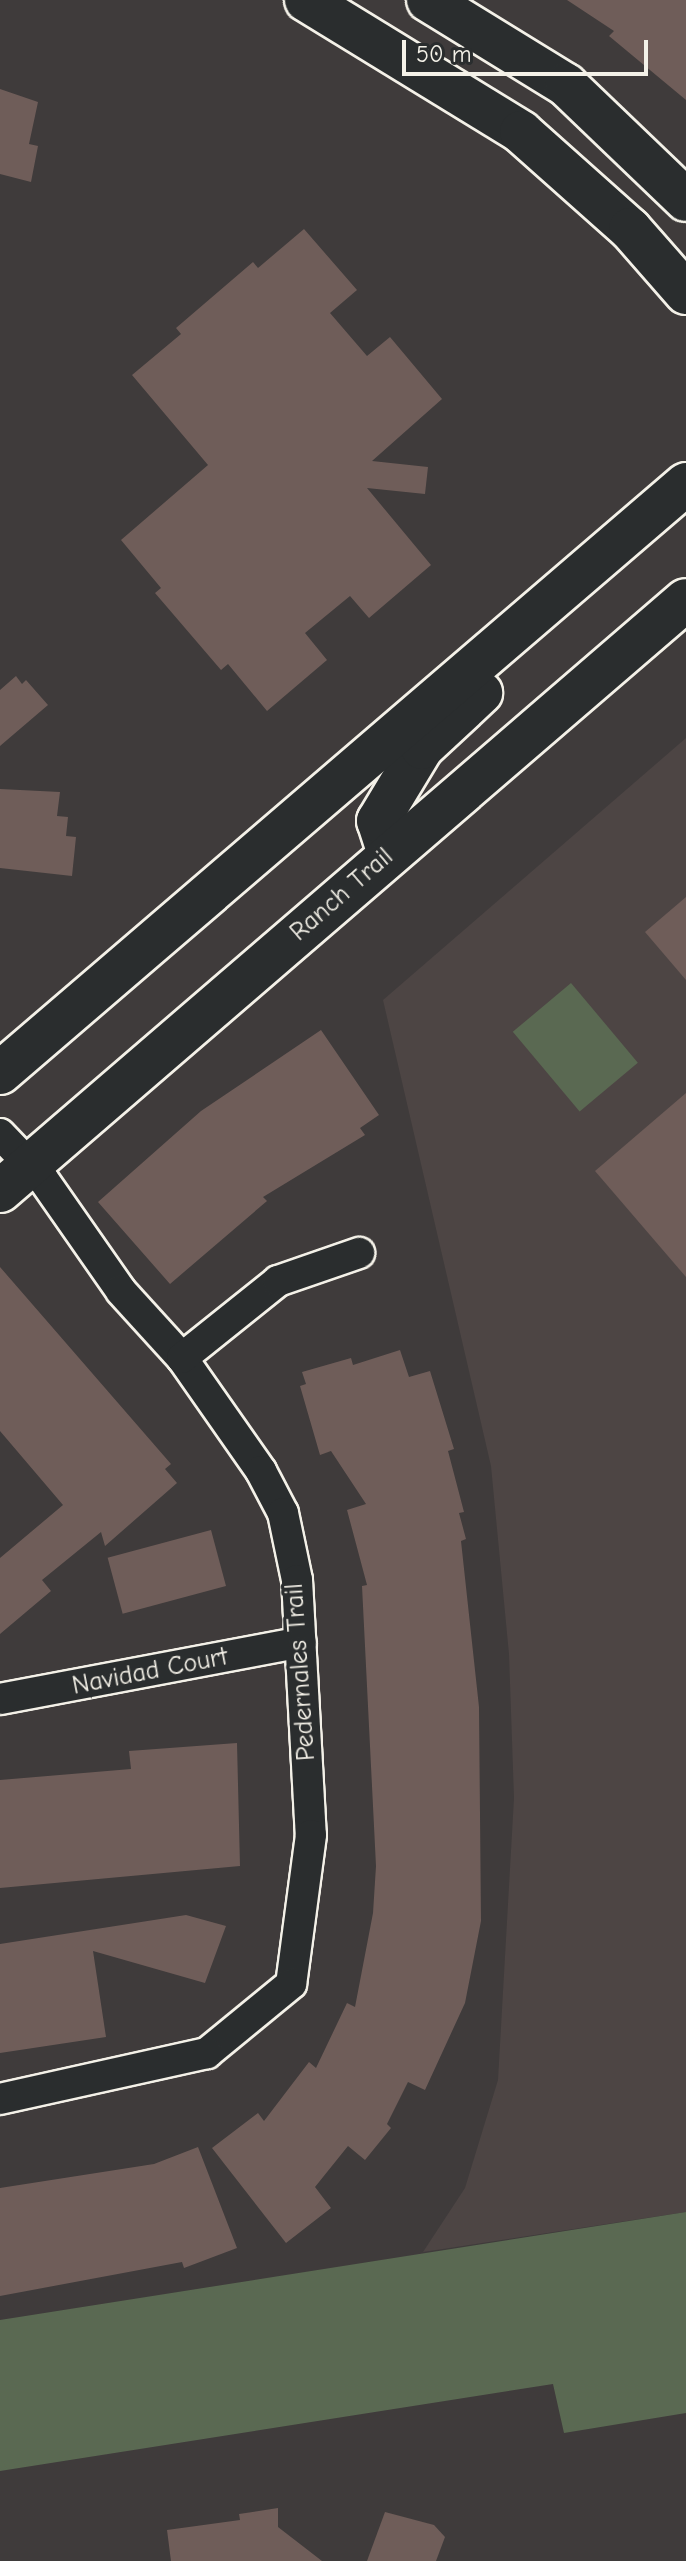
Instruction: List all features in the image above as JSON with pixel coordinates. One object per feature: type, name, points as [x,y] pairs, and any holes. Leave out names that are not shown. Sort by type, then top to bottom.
[{"type":"main road","points":[[306,0],[521,132],[630,229],[686,293]]},
{"type":"main road","points":[[428,0],[566,85],[686,200]]},
{"type":"main road","points":[[0,1073],[686,484]]},
{"type":"main road","name":"Ranch Trail","points":[[15,1178],[686,600]]},
{"type":"main road","points":[[389,854],[378,821],[422,748],[495,680],[544,604]]},
{"type":"street","name":"Pedernales Trail","points":[[0,1134],[15,1178],[182,1358],[261,1471],[283,1513],[297,1580],[311,1835],[291,1984],[207,2053],[0,2099]]},
{"type":"street","points":[[182,1358],[278,1281],[359,1253]]},
{"type":"street","name":"Navidad Court","points":[[0,1699],[301,1642]]},
{"type":"shaded area","points":[[686,738],[686,2212],[423,2252],[465,2188],[498,2080],[514,1798],[509,1654],[491,1466],[383,1000]]},
{"type":"green space","points":[[571,983],[638,1063],[580,1112],[513,1032]]},
{"type":"green space","points":[[686,2212],[686,2413],[564,2433],[553,2384],[0,2471],[0,2320]]},
{"type":"building","points":[[567,0],[686,0],[686,100],[609,36],[614,31]]},
{"type":"building","points":[[0,89],[38,102],[29,144],[38,146],[31,182],[0,174]]},
{"type":"building","points":[[304,229],[357,290],[330,313],[367,356],[390,337],[442,399],[372,461],[428,467],[425,494],[367,488],[431,565],[369,618],[350,596],[305,633],[327,660],[267,711],[228,664],[221,670],[155,593],[161,588],[121,540],[208,465],[132,375],[181,334],[176,328],[253,262],[258,268]]},
{"type":"building","points":[[16,676],[22,684],[26,680],[48,705],[0,746],[0,690]]},
{"type":"building","points":[[0,789],[60,792],[57,816],[68,817],[66,836],[76,837],[72,876],[0,868]]},
{"type":"building","points":[[686,897],[686,980],[645,932]]},
{"type":"building","points":[[321,1030],[379,1115],[360,1128],[365,1135],[263,1197],[267,1201],[170,1284],[98,1202],[201,1111]]},
{"type":"building","points":[[686,1093],[686,1277],[595,1171]]},
{"type":"building","points":[[0,1267],[171,1464],[165,1469],[177,1483],[105,1546],[101,1532],[42,1580],[51,1591],[0,1634],[0,1558],[63,1505],[0,1431]]},
{"type":"building","points":[[400,1350],[409,1377],[430,1371],[454,1449],[448,1451],[464,1512],[459,1513],[466,1539],[461,1541],[479,1707],[481,1921],[465,2003],[425,2090],[408,2082],[387,2124],[391,2128],[365,2160],[348,2146],[315,2187],[331,2208],[286,2243],[212,2148],[258,2113],[264,2121],[309,2062],[316,2068],[347,2003],[355,2007],[373,1913],[376,1866],[362,1586],[367,1585],[347,1510],[366,1504],[331,1451],[320,1455],[300,1386],[306,1384],[302,1372],[351,1358],[353,1365]]},
{"type":"building","points":[[211,1530],[226,1586],[123,1614],[108,1558]]},
{"type":"building","points":[[237,1743],[240,1866],[0,1888],[0,1780],[131,1769],[129,1751]]},
{"type":"building","points":[[186,1915],[226,1926],[205,1983],[93,1951],[106,2037],[0,2053],[0,1944]]},
{"type":"building","points":[[198,2147],[237,2248],[184,2268],[182,2262],[0,2296],[0,2188],[154,2164]]},
{"type":"building","points":[[278,2508],[278,2527],[322,2561],[171,2561],[167,2530],[240,2520],[239,2514]]},
{"type":"building","points":[[385,2512],[434,2525],[445,2537],[436,2561],[367,2561]]}]
